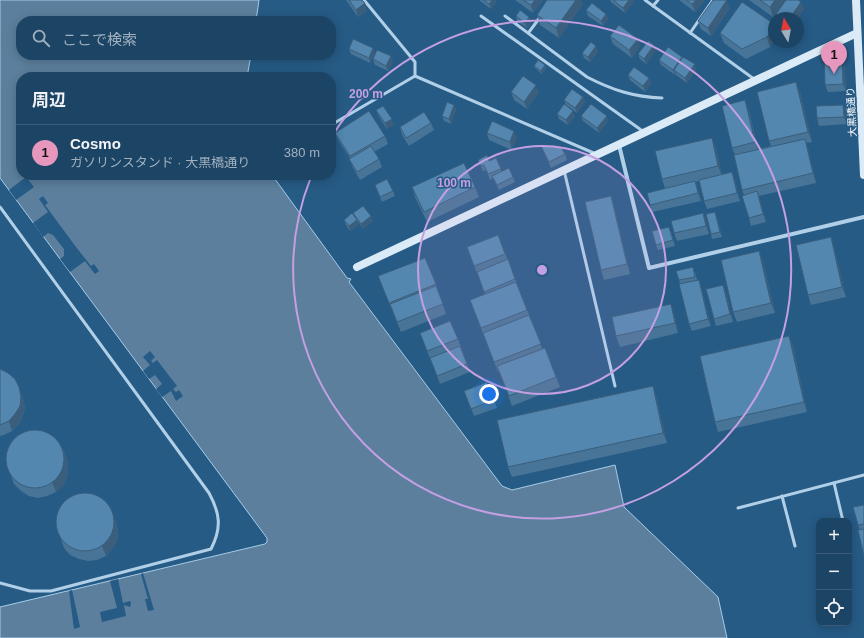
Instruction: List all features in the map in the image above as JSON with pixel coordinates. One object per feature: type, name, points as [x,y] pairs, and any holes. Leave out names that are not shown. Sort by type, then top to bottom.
[{"type":"street","name":"大黒橋通り","points":[[856,0],[862,94],[864,175]]},
{"type":"street","points":[[357,268],[857,33]]},
{"type":"street","points":[[618,145],[649,268],[864,217]]},
{"type":"lane","points":[[364,0],[415,62],[415,76]]},
{"type":"lane","points":[[645,0],[755,80]]},
{"type":"lane","points":[[653,6],[658,0]]},
{"type":"lane","points":[[690,33],[713,0]]},
{"type":"lane","points":[[529,32],[543,13]]},
{"type":"lane","points":[[481,16],[644,132]]},
{"type":"lane","points":[[506,16],[587,77],[616,91],[637,97],[662,98]]},
{"type":"lane","points":[[336,122],[415,76]]},
{"type":"lane","points":[[415,76],[598,154]]},
{"type":"lane","points":[[564,170],[615,386]]},
{"type":"lane","points":[[0,208],[209,493],[217,509],[218,525],[211,550],[50,591],[30,591],[0,583]]},
{"type":"lane","points":[[738,508],[864,475]]},
{"type":"lane","points":[[834,483],[842,518]]},
{"type":"lane","points":[[782,496],[795,546]]},
{"type":"water","points":[[0,0],[259,0],[257,16],[16,16],[16,60],[250,60],[248,72],[16,72],[16,180],[276,180],[347,278],[351,279],[349,282],[502,486],[512,490],[615,465],[624,507],[718,597],[727,638],[0,638],[0,607],[265,544],[267,542],[267,538],[0,178]]},
{"type":"pier","points":[[22,180],[28,180],[34,187],[16,200],[9,190]]},
{"type":"pier","points":[[43,196],[48,203],[45,205],[76,247],[91,266],[94,264],[99,271],[95,274],[85,261],[70,272],[60,259],[64,256],[64,249],[53,235],[48,233],[43,237],[33,223],[48,212],[39,199]]},
{"type":"pier","points":[[150,351],[155,357],[151,361],[153,363],[157,360],[177,386],[173,389],[176,392],[179,390],[183,396],[176,401],[171,391],[162,397],[156,389],[162,384],[155,375],[149,379],[143,371],[150,365],[143,357]]},
{"type":"pier","points":[[143,573],[154,610],[148,611],[145,599],[148,599],[141,574]]},
{"type":"pier","points":[[118,579],[123,603],[130,601],[130,607],[124,605],[126,616],[102,622],[100,612],[117,608],[110,581]]},
{"type":"pier","points":[[72,590],[80,627],[74,629],[69,591]]},
{"type":"building","points":[[349,0],[362,0],[365,3],[356,10]]},
{"type":"building","points":[[484,0],[492,0],[489,4]]},
{"type":"building","points":[[523,0],[535,0],[531,5]]},
{"type":"building","points":[[547,0],[576,0],[556,28],[537,15]]},
{"type":"building","points":[[613,0],[629,0],[623,8]]},
{"type":"building","points":[[686,0],[696,0],[692,4]]},
{"type":"building","points":[[713,0],[727,0],[708,28],[698,21]]},
{"type":"building","points":[[760,0],[775,0],[770,7]]},
{"type":"building","points":[[786,0],[798,0],[801,2],[794,12],[777,12]]},
{"type":"building","points":[[742,2],[768,20],[767,37],[742,49],[720,33]]},
{"type":"building","points":[[592,3],[606,14],[601,21],[586,10]]},
{"type":"building","points":[[520,10],[529,17],[525,23],[516,16]]},
{"type":"building","points":[[619,25],[638,39],[629,50],[610,36]]},
{"type":"building","points":[[353,39],[373,48],[369,58],[349,49]]},
{"type":"building","points":[[648,41],[654,45],[644,59],[638,54]]},
{"type":"building","points":[[591,42],[596,46],[588,57],[582,53]]},
{"type":"building","points":[[668,47],[682,57],[673,70],[659,60]]},
{"type":"building","points":[[377,50],[391,56],[386,66],[373,59]]},
{"type":"building","points":[[842,50],[843,84],[825,85],[824,51]]},
{"type":"building","points":[[683,57],[695,64],[685,78],[674,70]]},
{"type":"building","points":[[538,60],[545,65],[541,71],[534,66]]},
{"type":"building","points":[[634,67],[649,78],[643,86],[628,75]]},
{"type":"building","points":[[523,76],[536,85],[524,102],[511,92]]},
{"type":"building","points":[[796,82],[808,132],[769,141],[757,92]]},
{"type":"building","points":[[572,89],[583,97],[575,108],[564,100]]},
{"type":"building","points":[[745,100],[755,142],[732,148],[722,106]]},
{"type":"building","points":[[447,102],[454,105],[449,119],[442,116]]},
{"type":"building","points":[[564,104],[573,111],[566,120],[557,114]]},
{"type":"building","points":[[591,104],[607,116],[597,128],[581,116]]},
{"type":"building","points":[[843,105],[844,117],[817,118],[816,106]]},
{"type":"building","points":[[383,106],[392,119],[385,123],[376,110]]},
{"type":"building","points":[[369,111],[385,136],[350,156],[336,132]]},
{"type":"building","points":[[424,112],[431,123],[406,138],[400,127]]},
{"type":"building","points":[[492,121],[514,131],[510,142],[487,133]]},
{"type":"building","points":[[712,138],[718,166],[662,179],[655,151]]},
{"type":"building","points":[[805,139],[813,173],[742,190],[734,155]]},
{"type":"building","points":[[371,146],[379,159],[357,172],[349,159]]},
{"type":"building","points":[[541,146],[561,147],[565,154],[549,162]]},
{"type":"building","points":[[487,155],[489,161],[496,158],[501,169],[488,174],[484,165],[481,166],[478,160]]},
{"type":"building","points":[[464,163],[475,187],[424,212],[412,187]]},
{"type":"building","points":[[509,168],[513,177],[497,185],[492,176]]},
{"type":"building","points":[[732,172],[737,193],[704,201],[699,180]]},
{"type":"building","points":[[387,179],[393,191],[380,197],[375,185]]},
{"type":"building","points":[[695,181],[698,193],[650,205],[647,193]]},
{"type":"building","points":[[757,191],[763,214],[749,218],[742,196]]},
{"type":"building","points":[[611,196],[627,264],[601,270],[585,202]]},
{"type":"building","points":[[363,206],[371,216],[361,224],[353,213]]},
{"type":"building","points":[[715,212],[720,232],[711,234],[706,214]]},
{"type":"building","points":[[352,213],[357,220],[349,226],[344,220]]},
{"type":"building","points":[[703,213],[706,226],[674,233],[671,221]]},
{"type":"building","points":[[669,227],[673,240],[656,245],[652,231]]},
{"type":"building","points":[[498,235],[505,254],[474,266],[467,247]]},
{"type":"building","points":[[831,237],[842,287],[808,295],[796,245]]},
{"type":"building","points":[[759,251],[771,303],[733,312],[721,260]]},
{"type":"building","points":[[425,258],[436,284],[389,303],[378,276]]},
{"type":"building","points":[[508,259],[515,279],[484,292],[477,272]]},
{"type":"building","points":[[693,267],[695,277],[679,280],[676,271]]},
{"type":"building","points":[[699,280],[708,319],[689,324],[679,284]]},
{"type":"building","points":[[516,282],[527,310],[481,328],[470,300]]},
{"type":"building","points":[[723,285],[730,314],[714,319],[706,289]]},
{"type":"building","points":[[436,286],[443,304],[397,322],[390,304]]},
{"type":"building","points":[[671,304],[675,323],[616,336],[612,317]]},
{"type":"building","points":[[529,315],[541,344],[494,362],[483,333]]},
{"type":"building","points":[[450,321],[458,339],[427,351],[420,333]]},
{"type":"building","points":[[789,336],[804,402],[715,422],[700,356]]},
{"type":"building","points":[[460,346],[467,364],[437,376],[430,358]]},
{"type":"building","points":[[545,348],[556,377],[509,396],[497,366]]},
{"type":"building","points":[[0,369],[15,379],[19,387],[21,397],[20,406],[15,414],[9,421],[0,425]]},
{"type":"building","points":[[487,382],[494,400],[471,409],[464,391]]},
{"type":"building","points":[[653,386],[663,433],[508,467],[497,420]]},
{"type":"building","points":[[35,430],[46,432],[59,443],[62,448],[64,459],[62,470],[51,483],[46,486],[35,488],[24,486],[11,475],[8,470],[6,459],[8,448],[19,435],[24,432]]},
{"type":"building","points":[[85,493],[96,495],[109,506],[112,511],[114,522],[112,533],[101,546],[96,549],[85,551],[74,549],[61,538],[58,533],[56,522],[58,511],[69,498],[74,495]]},
{"type":"building","points":[[864,505],[864,524],[858,525],[853,507]]},
{"type":"building","points":[[864,529],[864,556],[858,530]]},
{"type":"place","name":"Cosmo","points":[[834,74]]}]
